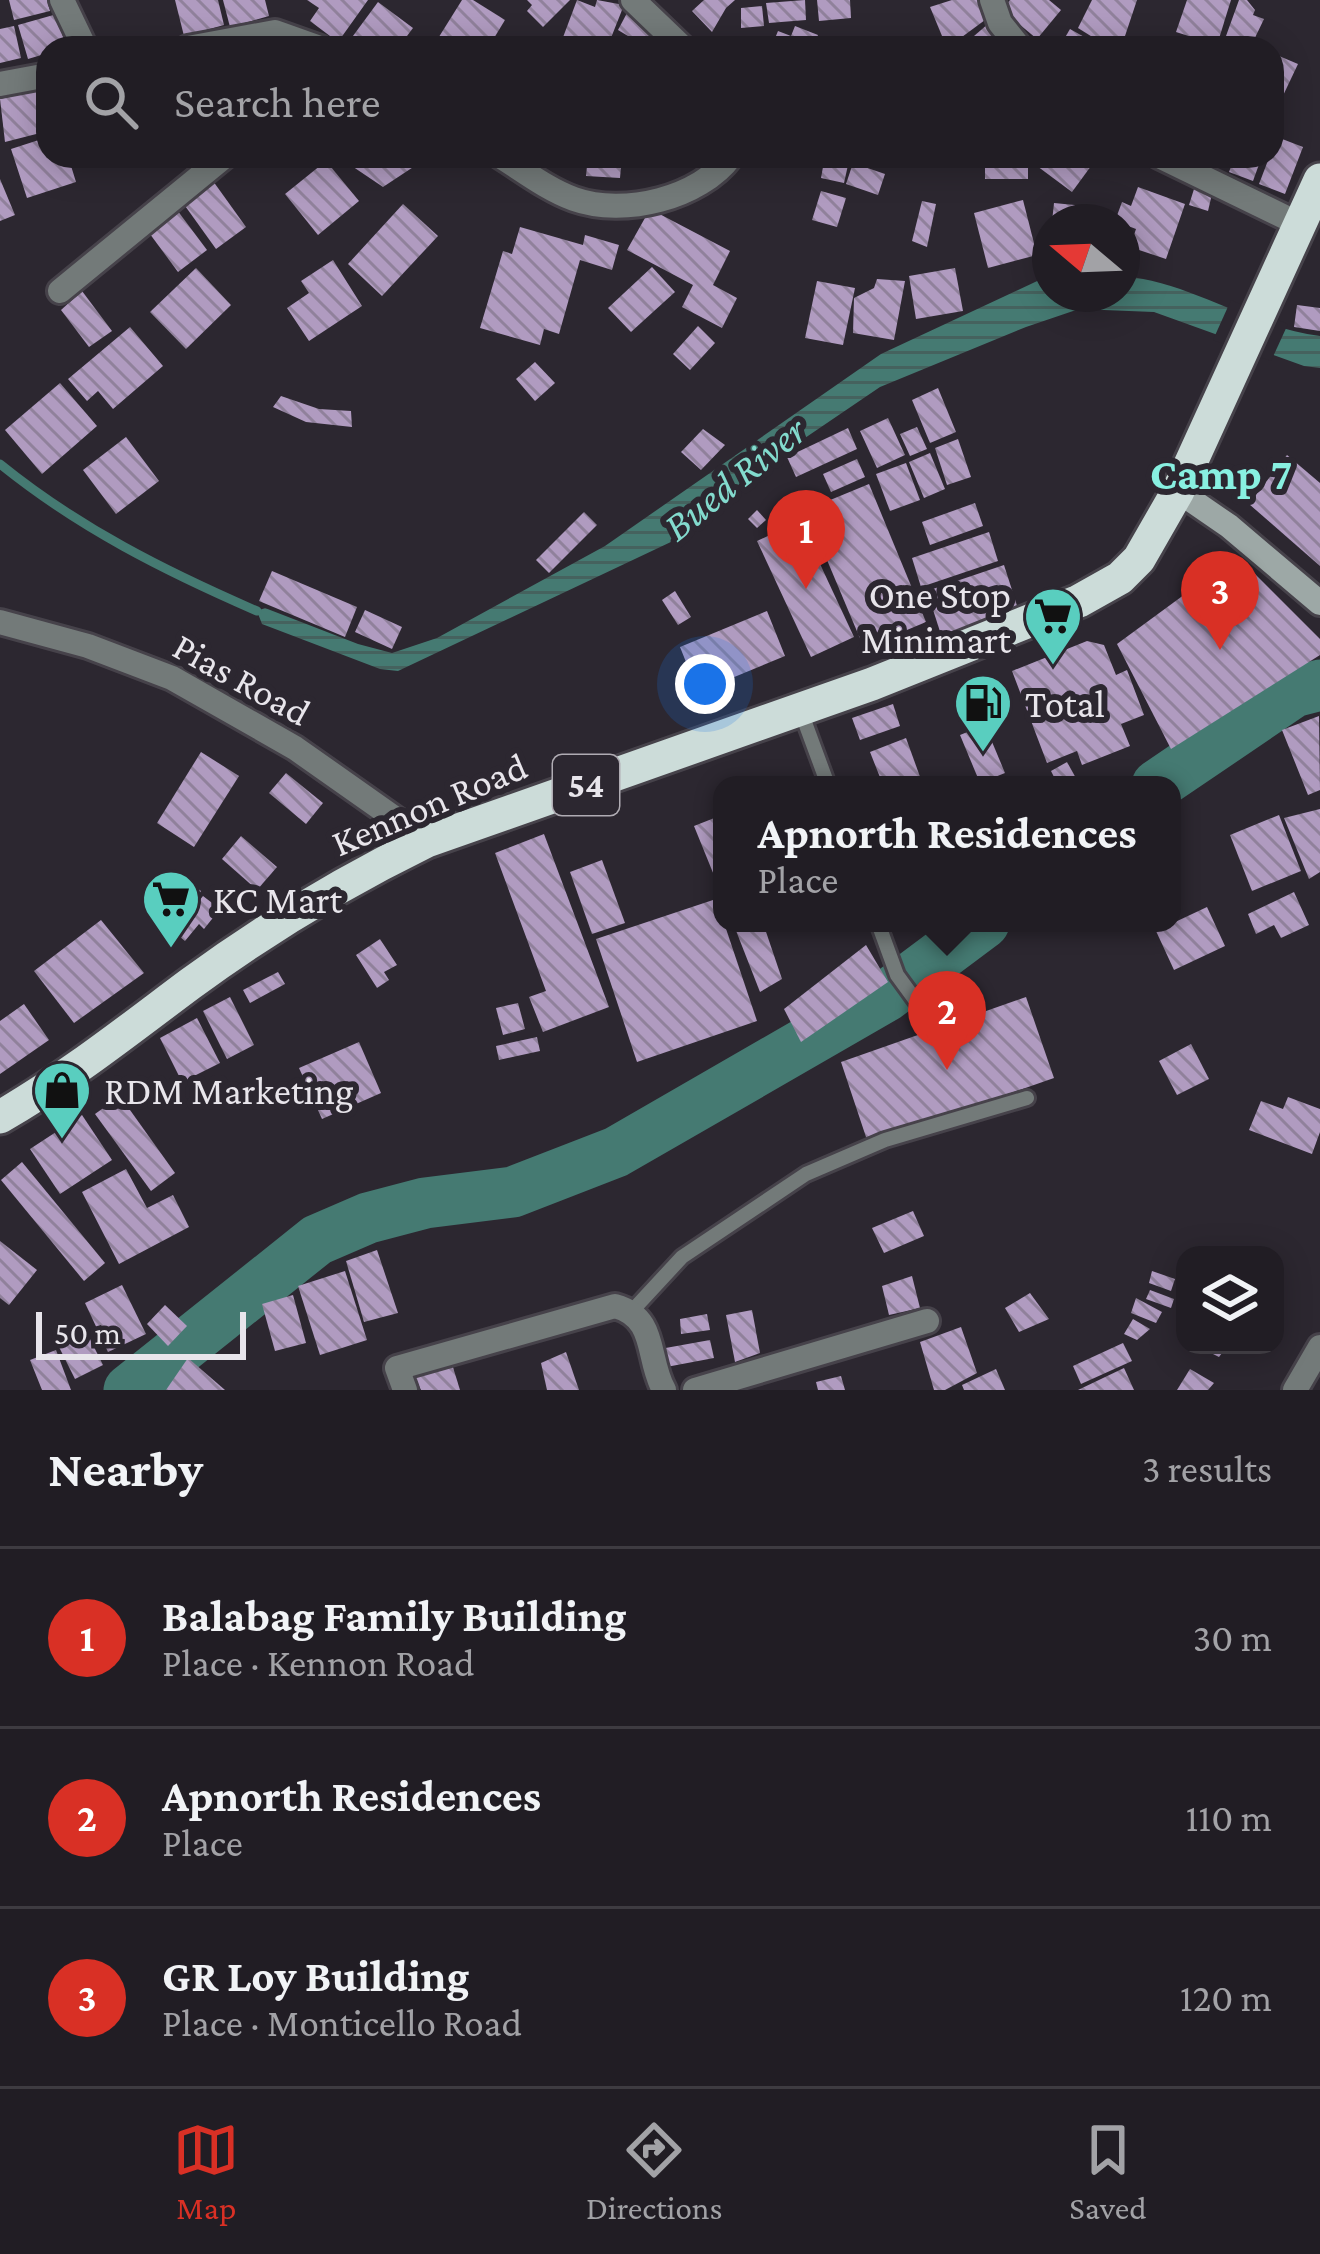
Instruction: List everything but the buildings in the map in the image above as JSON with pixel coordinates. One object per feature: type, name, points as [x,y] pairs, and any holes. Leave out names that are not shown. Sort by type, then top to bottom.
[{"type":"highway","name":"Kennon Road","points":[[0,1117],[112,1046],[188,985],[281,921],[358,875],[428,842],[800,710],[1101,590],[1139,559],[1178,491],[1320,180]]},
{"type":"main road","points":[[1178,491],[1229,526],[1320,603]]},
{"type":"street","points":[[62,0],[79,36]]},
{"type":"street","points":[[633,0],[670,36]]},
{"type":"street","points":[[992,0],[1010,36]]},
{"type":"street","points":[[253,36],[275,32],[294,36]]},
{"type":"street","points":[[0,84],[36,77]]},
{"type":"street","points":[[60,291],[210,168]]},
{"type":"street","points":[[519,168],[578,200],[615,205],[681,192],[721,168]]},
{"type":"street","points":[[1180,168],[1298,234]]},
{"type":"street","name":"Pias Road","points":[[0,622],[88,646],[172,678],[295,748],[428,842]]},
{"type":"street","points":[[401,1379],[616,1306],[632,1311],[643,1322],[664,1390]]},
{"type":"street","points":[[695,1390],[928,1321]]},
{"type":"street","points":[[1296,1386],[1320,1347]]},
{"type":"lane","points":[[800,710],[825,776]]},
{"type":"lane","points":[[881,932],[897,975],[924,1012]]},
{"type":"lane","points":[[632,1311],[682,1257],[806,1174],[885,1139],[1027,1098]]},
{"type":"water","points":[[1140,279],[1270,324],[1320,336],[1320,368],[1304,366],[1154,312],[1140,311]]},
{"type":"water","name":"Bued River","points":[[1032,283],[1032,312],[1070,312],[880,387],[774,459],[692,532],[398,671],[380,669],[262,624],[257,611],[265,608],[392,653],[437,638],[605,546],[881,354]]},
{"type":"pier","points":[[1231,300],[1288,324],[1271,361],[1213,340]]},
{"type":"waterway","points":[[0,464],[124,546],[257,611]]},
{"type":"waterway","points":[[1170,776],[1294,692],[1320,685]]},
{"type":"waterway","points":[[129,1390],[317,1240],[368,1218],[425,1203],[513,1192],[616,1152],[885,997],[972,932]]},
{"type":"place","name":"Balabag Family Building","points":[[806,589]]},
{"type":"place","name":"GR Loy Building","points":[[1220,650]]},
{"type":"place","name":"One Stop Minimart","points":[[1053,667]]},
{"type":"place","name":"Total","points":[[983,754]]},
{"type":"place","name":"KC Mart","points":[[171,950]]},
{"type":"place","name":"Apnorth Residences","points":[[947,1070]]},
{"type":"place","name":"RDM Marketing","points":[[62,1141]]},
{"type":"district","name":"Camp 7","points":[[1221,474]]}]
